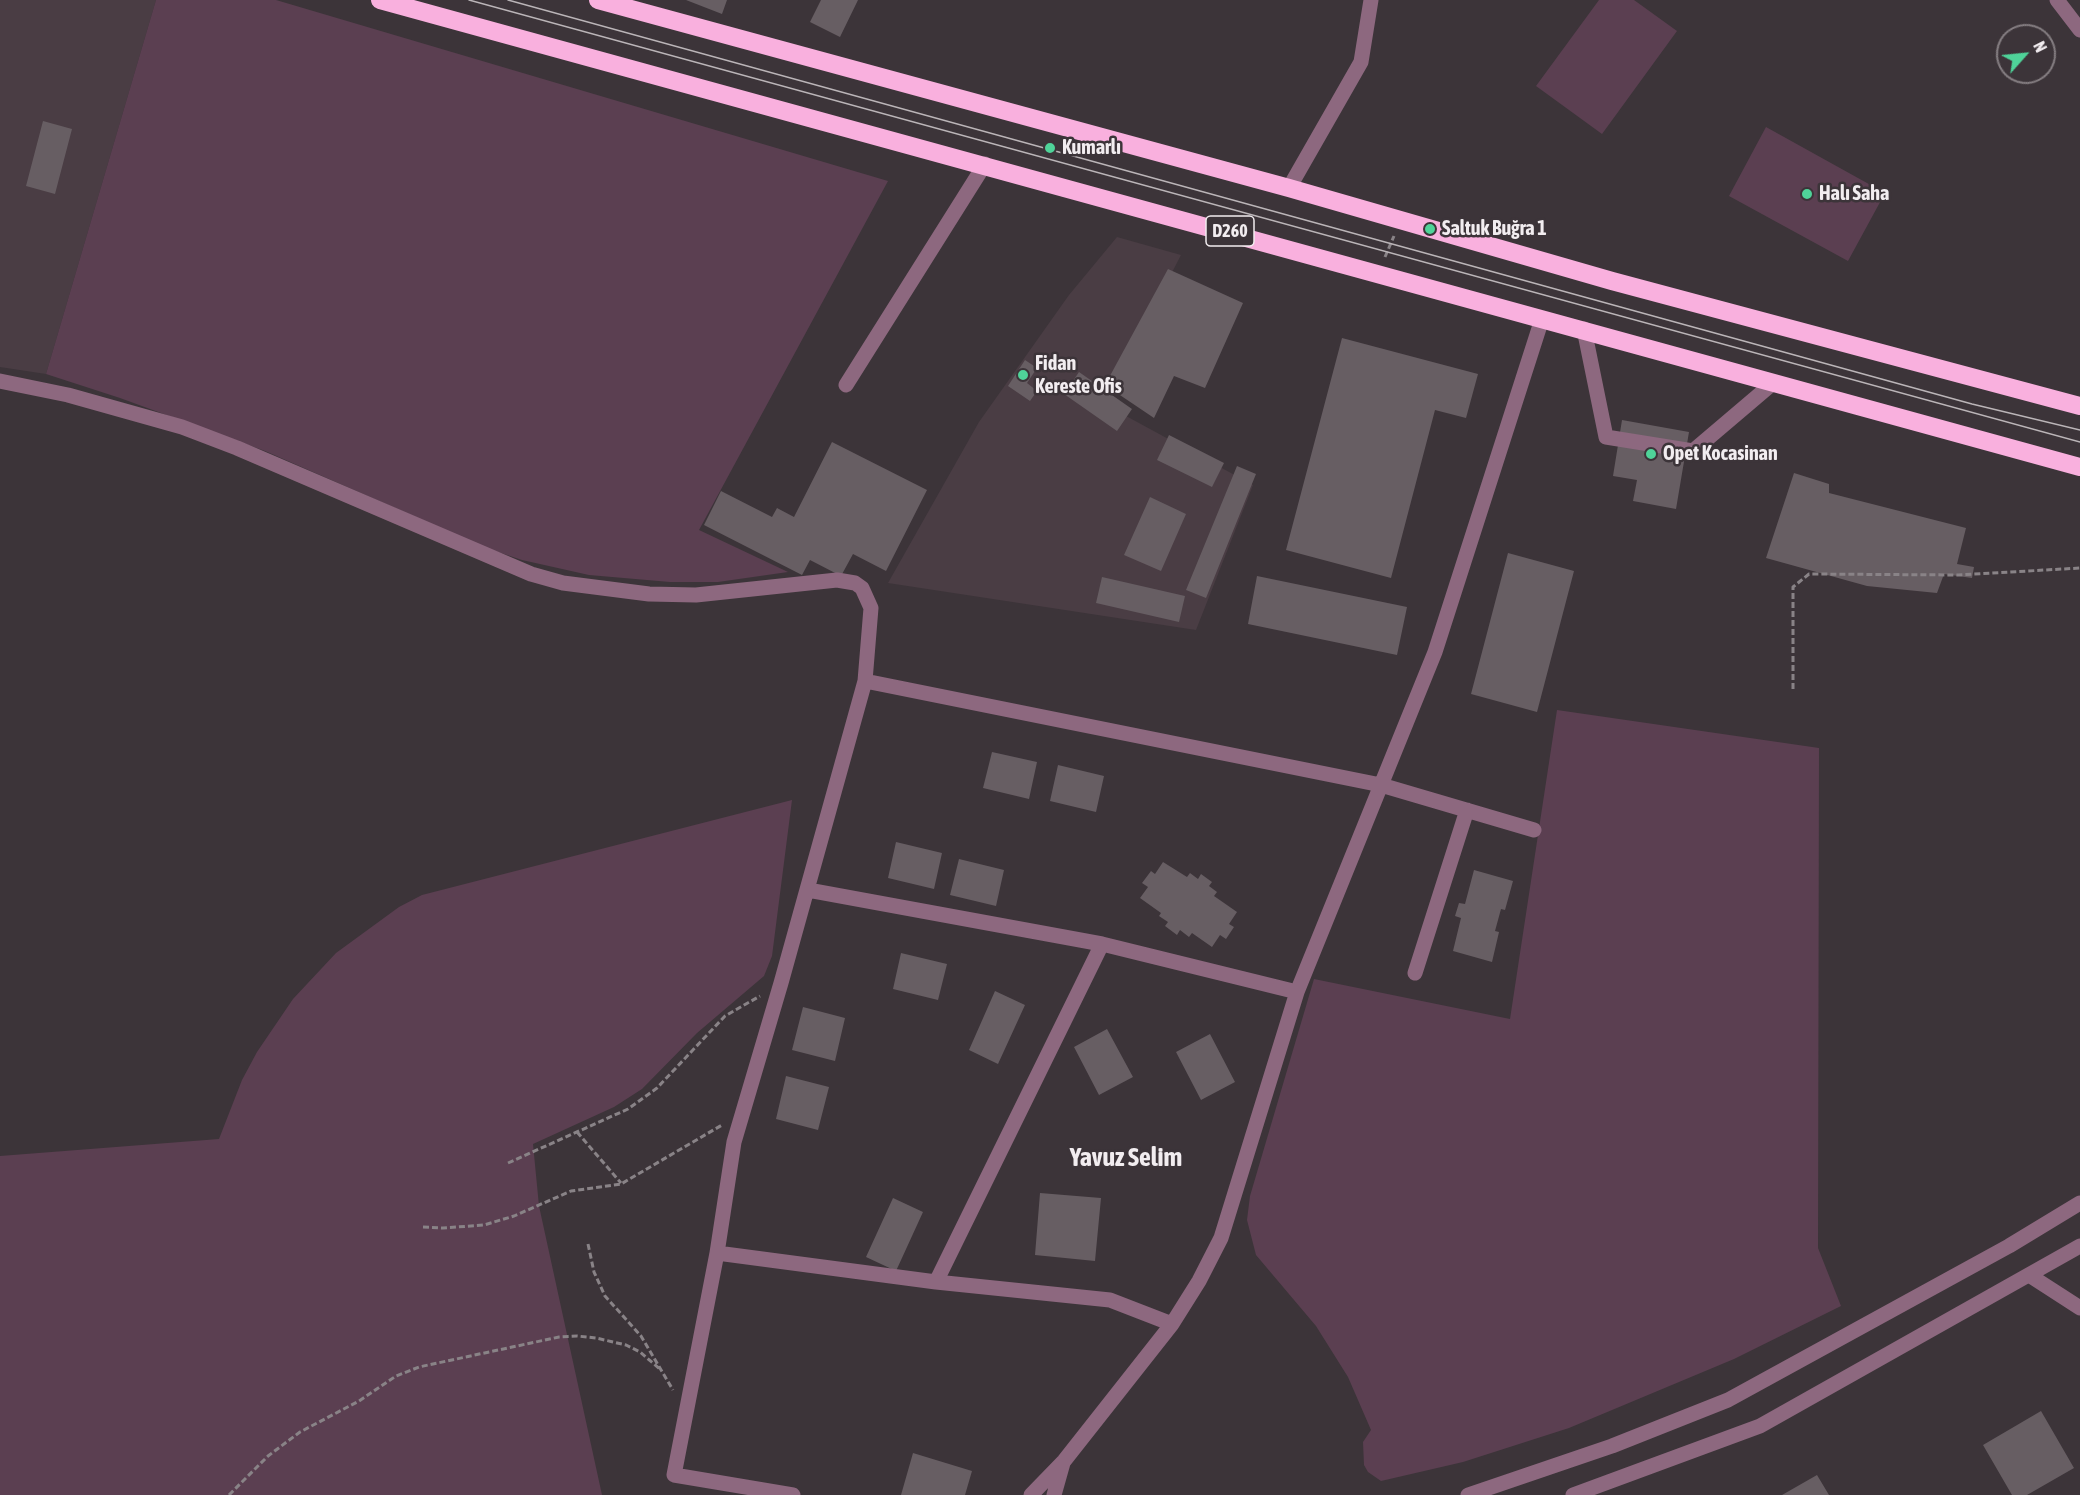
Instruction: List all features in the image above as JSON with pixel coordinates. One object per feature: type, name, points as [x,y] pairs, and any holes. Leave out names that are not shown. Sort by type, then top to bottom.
[{"type":"highway","name":"D260","points":[[380,0],[1379,272],[1542,319],[1584,328],[1773,383],[2080,467]]},
{"type":"highway","points":[[598,0],[1289,188],[1612,281],[2080,406]]},
{"type":"street","points":[[1289,188],[1361,62],[1371,0]]},
{"type":"street","points":[[2057,0],[2080,30]]},
{"type":"street","points":[[846,385],[985,164]]},
{"type":"street","points":[[1031,1495],[1064,1461],[1172,1324],[1211,1260],[1231,1212],[1298,992],[1435,652],[1542,319]]},
{"type":"street","points":[[1584,328],[1606,437],[1693,451],[1773,383]]},
{"type":"street","points":[[0,381],[68,395],[182,428],[237,448],[531,574],[563,583],[649,594],[696,595],[837,580],[855,583],[867,594],[872,608],[865,681],[734,1142],[717,1253],[674,1475],[793,1495]]},
{"type":"street","points":[[865,681],[1381,785],[1534,830]]},
{"type":"street","points":[[1415,973],[1467,810]]},
{"type":"street","points":[[807,890],[1102,944],[1298,992]]},
{"type":"street","points":[[936,1282],[1102,944]]},
{"type":"street","points":[[1468,1495],[1612,1446],[1728,1400],[2009,1246],[2080,1203]]},
{"type":"street","points":[[1572,1495],[1760,1426],[2080,1246]]},
{"type":"street","points":[[717,1253],[936,1282],[1110,1300],[1172,1324]]},
{"type":"street","points":[[2029,1275],[2080,1308]]},
{"type":"street","points":[[1054,1495],[1064,1461]]},
{"type":"path","points":[[1379,272],[1401,220]]},
{"type":"path","points":[[1793,688],[1792,587],[1809,574],[1958,575],[2080,568]]},
{"type":"path","points":[[508,1163],[612,1117],[643,1099],[725,1016],[781,983]]},
{"type":"path","points":[[423,1227],[464,1228],[484,1225],[514,1216],[572,1191],[621,1184],[742,1113]]},
{"type":"path","points":[[577,1132],[621,1184]]},
{"type":"path","points":[[588,1244],[594,1272],[605,1296],[640,1336],[686,1412]]},
{"type":"path","points":[[229,1495],[268,1456],[293,1437],[359,1401],[396,1376],[419,1367],[577,1336],[626,1345],[640,1352],[661,1370]]},
{"type":"shaded area","points":[[0,0],[156,0],[46,374],[0,367]]},
{"type":"shaded area","points":[[156,0],[276,0],[888,181],[699,530],[788,572],[718,582],[670,582],[589,575],[522,560],[489,549],[265,451],[120,398],[46,374]]},
{"type":"shaded area","points":[[1599,0],[1634,0],[1677,31],[1602,134],[1536,86]]},
{"type":"shaded area","name":"Halı Saha","points":[[1766,127],[1885,193],[1848,261],[1729,196]]},
{"type":"shaded area","points":[[1117,237],[1181,255],[1104,404],[1253,485],[1196,630],[888,583],[979,422],[1069,295]]},
{"type":"shaded area","points":[[1557,710],[1819,748],[1818,1248],[1841,1306],[1734,1359],[1569,1428],[1463,1462],[1381,1481],[1368,1472],[1364,1465],[1363,1442],[1371,1430],[1348,1377],[1316,1326],[1256,1255],[1247,1220],[1250,1196],[1314,979],[1510,1019]]},
{"type":"shaded area","points":[[792,800],[772,956],[764,976],[697,1033],[642,1089],[614,1107],[533,1144],[539,1206],[602,1495],[0,1495],[0,1156],[219,1139],[242,1080],[257,1052],[293,999],[336,953],[399,907],[422,895]]},
{"type":"building","points":[[686,0],[727,0],[722,14]]},
{"type":"building","points":[[821,0],[858,0],[840,37],[810,22]]},
{"type":"building","points":[[43,121],[72,129],[55,194],[26,186]]},
{"type":"building","points":[[1168,269],[1243,303],[1205,388],[1174,376],[1154,418],[1105,385]]},
{"type":"building","points":[[1342,338],[1478,374],[1466,418],[1435,410],[1391,578],[1286,550]]},
{"type":"building","name":"Fidan Kereste Ofis","points":[[1025,360],[1037,368],[1027,383],[1037,391],[1030,401],[1008,386]]},
{"type":"building","points":[[1079,372],[1132,409],[1117,431],[1064,394]]},
{"type":"building","points":[[1622,420],[1689,432],[1676,509],[1633,501],[1637,480],[1613,476]]},
{"type":"building","points":[[1169,435],[1224,463],[1212,487],[1157,460]]},
{"type":"building","points":[[832,442],[927,490],[886,571],[853,554],[841,576],[810,560],[802,575],[704,525],[721,491],[772,517],[777,508],[794,517]]},
{"type":"building","points":[[1237,466],[1256,474],[1206,598],[1186,590]]},
{"type":"building","points":[[1794,473],[1829,484],[1829,493],[1966,528],[1957,564],[1974,567],[1972,578],[1944,574],[1937,593],[1867,586],[1766,558]]},
{"type":"building","points":[[1150,497],[1186,514],[1161,571],[1124,555]]},
{"type":"building","points":[[1508,553],[1574,571],[1537,712],[1471,694]]},
{"type":"building","points":[[1257,576],[1407,607],[1397,655],[1248,624]]},
{"type":"building","points":[[1102,577],[1185,596],[1179,622],[1096,603]]},
{"type":"building","points":[[992,752],[1037,762],[1029,799],[983,788]]},
{"type":"building","points":[[1058,765],[1104,776],[1096,812],[1050,801]]},
{"type":"building","points":[[896,842],[942,853],[934,889],[888,878]]},
{"type":"building","points":[[959,859],[1004,870],[996,906],[950,895]]},
{"type":"building","points":[[1163,862],[1187,877],[1190,873],[1198,879],[1201,874],[1212,882],[1209,886],[1217,892],[1214,896],[1237,912],[1229,924],[1234,927],[1226,939],[1220,935],[1212,947],[1192,933],[1189,937],[1180,930],[1177,935],[1165,926],[1168,922],[1159,916],[1161,913],[1140,898],[1148,887],[1142,883],[1151,871],[1155,874]]},
{"type":"building","points":[[1474,870],[1513,881],[1505,910],[1501,909],[1495,931],[1499,932],[1492,962],[1453,951],[1461,918],[1455,916],[1459,903],[1465,904]]},
{"type":"building","points":[[901,953],[947,964],[938,1000],[893,989]]},
{"type":"building","points":[[995,991],[1025,1005],[998,1064],[969,1050]]},
{"type":"building","points":[[803,1007],[845,1018],[835,1061],[792,1050]]},
{"type":"building","points":[[1107,1029],[1133,1077],[1099,1095],[1074,1047]]},
{"type":"building","points":[[1210,1034],[1235,1082],[1201,1100],[1176,1052]]},
{"type":"building","points":[[786,1076],[829,1087],[818,1130],[776,1119]]},
{"type":"building","points":[[1040,1193],[1101,1198],[1095,1261],[1035,1255]]},
{"type":"building","points":[[893,1198],[923,1212],[896,1271],[866,1257]]},
{"type":"building","points":[[2041,1411],[2074,1468],[2027,1495],[2012,1495],[1983,1445]]},
{"type":"building","points":[[913,1453],[972,1471],[965,1495],[901,1495]]},
{"type":"building","points":[[1817,1475],[1829,1495],[1782,1495]]},
{"type":"tram line","points":[[469,0],[2080,442]]},
{"type":"tram line","points":[[508,0],[1972,404],[2080,430]]},
{"type":"place","name":"Kumarlı","points":[[1050,148]]},
{"type":"place","name":"Halı Saha","points":[[1807,194]]},
{"type":"place","name":"Saltuk Buğra 1","points":[[1430,229]]},
{"type":"place","name":"Fidan Kereste Ofis","points":[[1023,375]]},
{"type":"place","name":"Opet Kocasinan","points":[[1651,454]]},
{"type":"district","name":"Yavuz Selim","points":[[1126,1158]]}]
